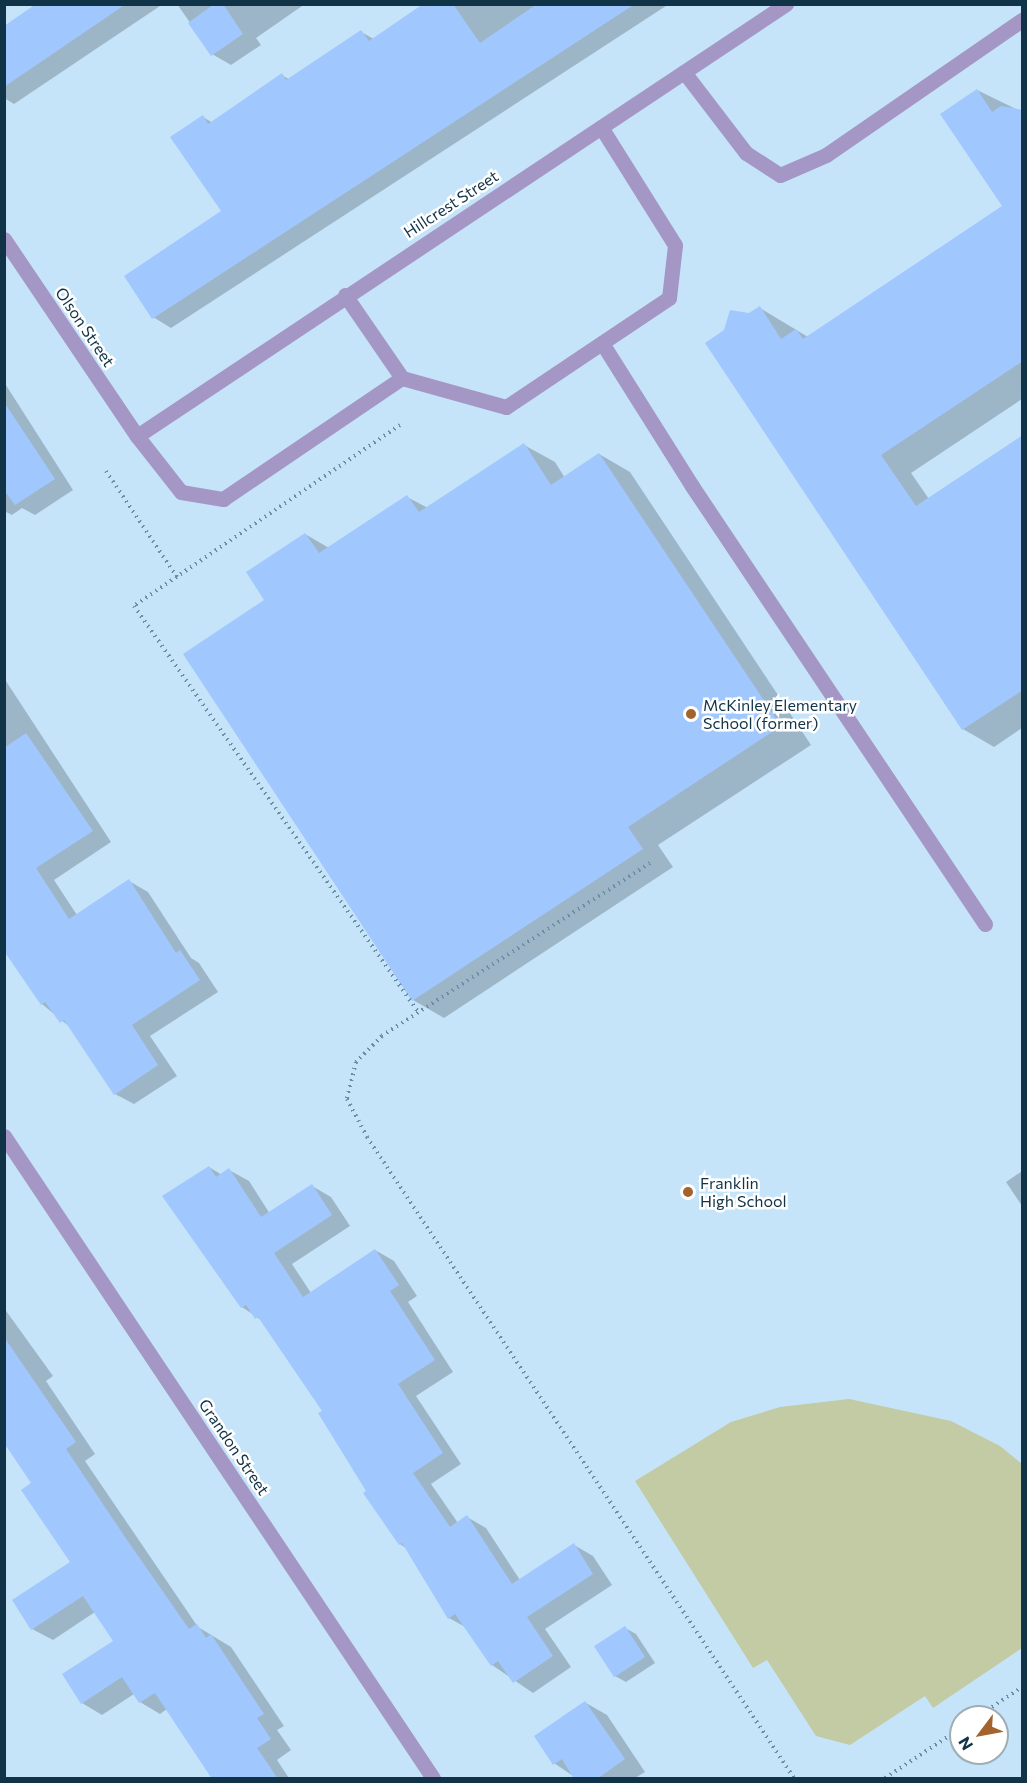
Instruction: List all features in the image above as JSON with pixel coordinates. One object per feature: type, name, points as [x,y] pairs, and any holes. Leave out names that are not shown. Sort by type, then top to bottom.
[{"type":"street","name":"Hillcrest Street","points":[[136,436],[345,294],[786,4]]},
{"type":"street","points":[[684,72],[746,153],[780,175],[826,155],[1023,20]]},
{"type":"street","points":[[345,294],[402,378],[506,407],[669,298],[675,245],[601,127]]},
{"type":"street","name":"Olson Street","points":[[4,239],[136,436],[181,492],[223,500],[402,378]]},
{"type":"street","points":[[602,343],[699,496],[985,924]]},
{"type":"street","name":"Grandon Street","points":[[4,1136],[433,1779]]},
{"type":"path","points":[[400,425],[134,606],[418,1012]]},
{"type":"path","points":[[106,471],[177,577]]},
{"type":"path","points":[[650,862],[382,1036],[356,1062],[347,1100],[373,1147],[794,1779]]},
{"type":"path","points":[[995,1705],[1023,1687]]},
{"type":"path","points":[[885,1779],[949,1736]]},
{"type":"green space","points":[[849,1399],[951,1421],[1000,1446],[1022,1464],[1022,1648],[933,1708],[925,1696],[850,1745],[816,1736],[767,1660],[753,1668],[635,1481],[731,1422],[780,1407]]},
{"type":"building","points":[[36,4],[126,4],[4,87],[4,26]]},
{"type":"building","points":[[214,4],[223,4],[243,34],[211,56],[188,23]]},
{"type":"building","points":[[423,4],[453,4],[480,43],[537,4],[635,4],[152,319],[124,276],[221,211],[170,137],[203,115],[208,124],[282,73],[286,80],[361,30],[369,41]]},
{"type":"building","points":[[977,89],[992,112],[1001,106],[1023,110],[1023,361],[881,455],[916,506],[1023,435],[1023,690],[962,730],[705,343],[724,330],[730,310],[749,313],[760,306],[781,339],[796,329],[803,339],[1002,206],[940,114]]},
{"type":"building","points":[[4,402],[55,479],[15,505],[4,490]]},
{"type":"building","name":"McKinley Elementary School (former)","points":[[524,443],[551,485],[599,453],[781,726],[628,827],[643,849],[412,1001],[183,654],[264,600],[246,572],[305,533],[319,553],[407,495],[419,512]]},
{"type":"building","points":[[26,733],[93,831],[36,868],[69,919],[129,879],[176,953],[180,950],[200,980],[132,1025],[158,1065],[114,1095],[64,1020],[60,1023],[45,1002],[41,1005],[4,951],[4,748]]},
{"type":"building","points":[[209,1166],[216,1177],[229,1168],[261,1217],[312,1184],[332,1215],[274,1253],[303,1297],[375,1249],[399,1285],[390,1291],[435,1360],[398,1384],[443,1453],[413,1473],[450,1527],[467,1515],[512,1584],[574,1543],[593,1574],[527,1617],[553,1656],[513,1683],[498,1661],[491,1666],[455,1614],[448,1619],[402,1543],[399,1545],[363,1493],[366,1491],[318,1413],[322,1411],[258,1317],[255,1319],[246,1305],[241,1308],[162,1196]]},
{"type":"building","points":[[4,1337],[76,1442],[66,1449],[127,1540],[189,1629],[197,1624],[206,1638],[211,1634],[264,1714],[257,1718],[271,1739],[257,1748],[278,1779],[212,1779],[155,1693],[139,1703],[122,1677],[81,1704],[62,1674],[113,1641],[83,1596],[31,1630],[12,1600],[70,1562],[21,1490],[31,1483],[4,1443]]},
{"type":"building","points":[[625,1626],[645,1657],[614,1677],[594,1646]]},
{"type":"building","points":[[585,1701],[625,1759],[597,1779],[574,1779],[562,1759],[553,1765],[534,1736]]},
{"type":"place","name":"McKinley Elementary School (former)","points":[[691,714]]},
{"type":"place","name":"Franklin High School","points":[[688,1192]]}]
